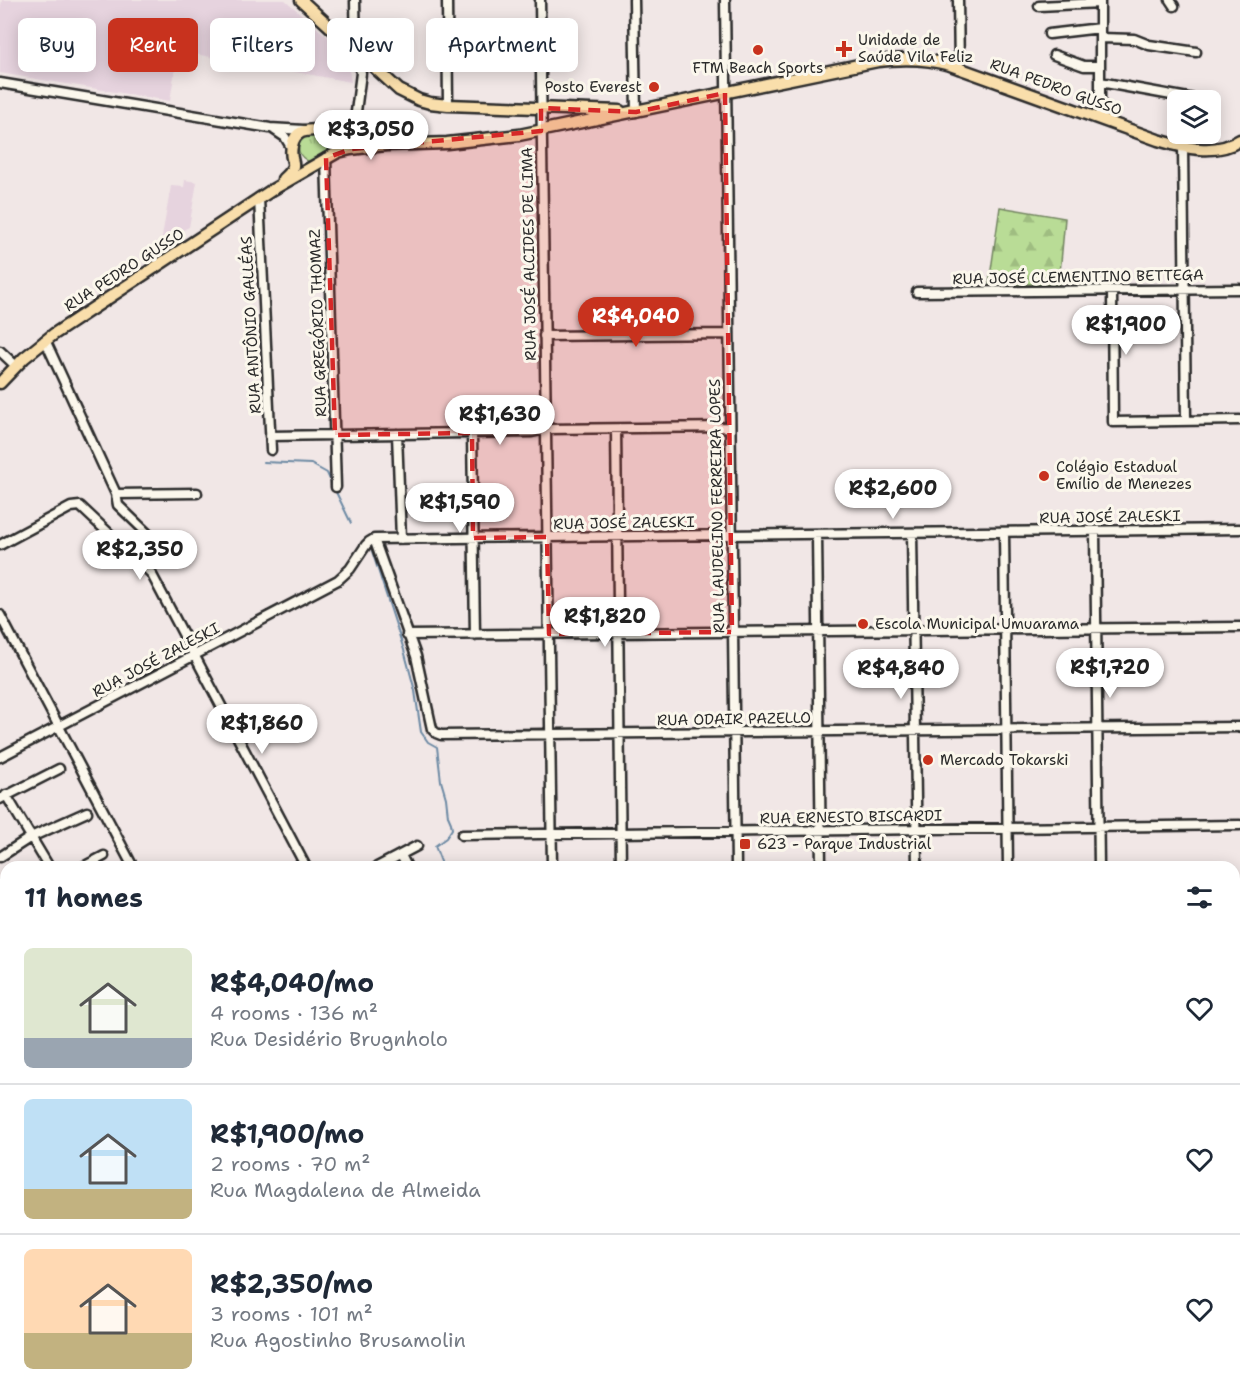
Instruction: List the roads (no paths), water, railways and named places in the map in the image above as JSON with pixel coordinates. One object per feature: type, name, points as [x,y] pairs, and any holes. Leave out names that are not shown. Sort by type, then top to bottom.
[{"type":"main road","points":[[301,0],[327,24]]},
{"type":"main road","name":"RUA PEDRO GUSSO","points":[[0,383],[45,340],[259,198],[326,158],[351,149],[472,141],[541,131],[890,60],[912,59],[929,60],[959,69],[1158,140],[1183,146],[1240,137]]},
{"type":"main road","points":[[378,72],[408,95],[430,103],[636,112]]},
{"type":"main road","name":"RUA PEDRO GUSSO","points":[[272,190],[293,169],[294,138],[304,130],[339,130],[386,145]]},
{"type":"main road","points":[[351,149],[355,142],[353,135]]},
{"type":"main road","points":[[292,153],[300,166],[307,169]]},
{"type":"street","points":[[355,0],[355,18]]},
{"type":"street","points":[[447,0],[448,105]]},
{"type":"street","name":"RUA JOSÉ ALCIDES DE LIMA","points":[[540,0],[552,861]]},
{"type":"street","points":[[634,0],[636,112]]},
{"type":"street","name":"RUA LAUDELINO FERREIRA LOPES","points":[[725,0],[736,861]]},
{"type":"street","points":[[958,0],[959,69]]},
{"type":"street","points":[[1039,6],[1101,1],[1100,119]]},
{"type":"street","points":[[1049,34],[1100,33],[1134,39],[1149,45],[1196,52]]},
{"type":"street","points":[[1054,55],[1084,66],[1100,66]]},
{"type":"street","points":[[353,135],[361,72]]},
{"type":"street","points":[[1100,82],[1167,94]]},
{"type":"street","points":[[0,83],[270,128],[304,130]]},
{"type":"street","points":[[339,130],[349,122],[355,112]]},
{"type":"street","points":[[270,128],[285,137],[292,153]]},
{"type":"street","points":[[1183,146],[1186,421]]},
{"type":"street","name":"RUA GREGÓRIO THOMAZ","points":[[326,158],[336,487]]},
{"type":"street","name":"RUA ANTÔNIO GALLÉAS","points":[[259,198],[271,450]]},
{"type":"street","name":"RUA JOSÉ CLEMENTINO BETTEGA","points":[[917,292],[1240,289]]},
{"type":"street","points":[[1112,290],[1113,422],[1240,420]]},
{"type":"street","points":[[544,336],[728,334]]},
{"type":"street","points":[[45,340],[116,494],[117,505],[150,536]]},
{"type":"street","points":[[0,351],[16,366]]},
{"type":"street","points":[[270,436],[730,427]]},
{"type":"street","points":[[616,429],[621,861]]},
{"type":"street","points":[[472,433],[474,635]]},
{"type":"street","points":[[397,434],[401,539]]},
{"type":"street","points":[[116,494],[197,493]]},
{"type":"street","points":[[0,545],[77,505],[83,507],[151,573],[303,861]]},
{"type":"street","name":"RUA JOSÉ ZALESKI","points":[[0,757],[342,577],[366,545],[374,539],[1240,529]]},
{"type":"street","points":[[1095,531],[1099,861]]},
{"type":"street","points":[[1004,532],[1008,861]]},
{"type":"street","points":[[912,533],[917,861]]},
{"type":"street","points":[[817,534],[821,861]]},
{"type":"street","points":[[374,539],[407,635],[1240,627]]},
{"type":"street","points":[[0,615],[130,861]]},
{"type":"street","name":"RUA ODAIR PAZELLO","points":[[407,635],[416,656],[432,729],[445,736],[1240,727]]},
{"type":"street","points":[[45,861],[3,797],[59,769]]},
{"type":"street","points":[[0,857],[31,837],[87,812]]},
{"type":"street","name":"RUA ERNESTO BISCARDI","points":[[462,835],[1240,825]]},
{"type":"street","points":[[394,861],[417,846]]},
{"type":"street","points":[[400,855],[404,861]]},
{"type":"street","points":[[94,861],[104,856]]},
{"type":"waterway","points":[[263,462],[311,464],[327,473],[332,484]]},
{"type":"waterway","points":[[335,490],[351,523]]},
{"type":"waterway","points":[[370,545],[404,650],[415,691],[421,732],[428,742],[437,747],[441,781],[452,829],[446,838],[435,846],[441,861]]},
{"type":"place","name":"Unidade de Saúde Vila Feliz","points":[[844,49]]},
{"type":"place","name":"FTM Beach Sports","points":[[758,50]]},
{"type":"place","name":"Posto Everest","points":[[654,87]]},
{"type":"place","name":"Colégio Estadual Emílio de Menezes","points":[[1044,476]]},
{"type":"place","name":"Escola Municipal Umuarama","points":[[863,624]]},
{"type":"place","name":"Mercado Tokarski","points":[[928,760]]},
{"type":"place","name":"623 - Parque Industrial","points":[[745,844]]}]
